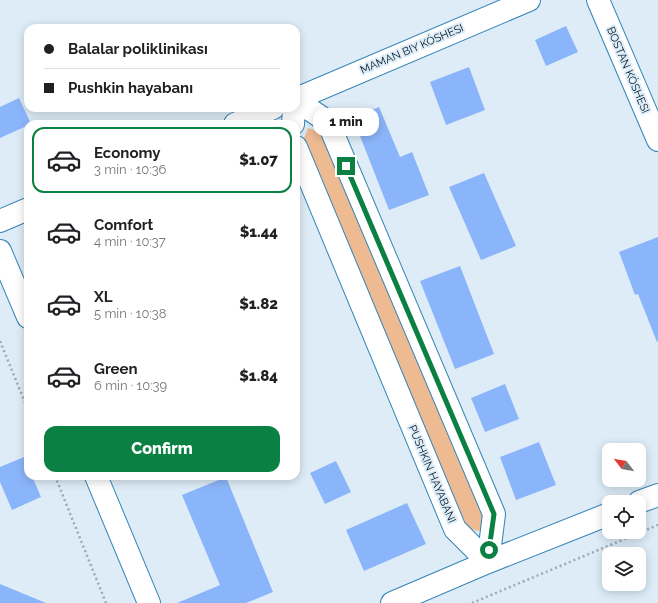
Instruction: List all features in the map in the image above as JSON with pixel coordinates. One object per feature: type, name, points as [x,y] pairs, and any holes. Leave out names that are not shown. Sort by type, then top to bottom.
[{"type":"street","name":"MAMAN BIY KÓSHESI","points":[[300,97],[528,0]]},
{"type":"street","name":"BOSTAN KÓSHESI","points":[[598,0],[658,140]]},
{"type":"street","points":[[300,102],[328,122],[494,514],[488,562]]},
{"type":"street","points":[[244,120],[264,112]]},
{"type":"street","points":[[300,157],[455,529],[488,562]]},
{"type":"street","points":[[0,221],[24,212]]},
{"type":"street","points":[[0,251],[24,308]]},
{"type":"street","points":[[98,480],[150,603]]},
{"type":"street","points":[[646,499],[658,495]]},
{"type":"street","points":[[392,603],[488,562],[602,517]]},
{"type":"path","points":[[0,341],[24,400]]},
{"type":"path","points":[[57,480],[106,603]]},
{"type":"path","points":[[472,603],[658,525]]},
{"type":"shaded area","points":[[308,128],[320,132],[485,521],[479,531],[468,529],[303,141]]},
{"type":"building","points":[[566,26],[578,52],[546,66],[535,40]]},
{"type":"building","points":[[469,67],[485,110],[446,125],[430,82]]},
{"type":"building","points":[[19,98],[24,112],[25,112],[29,120],[24,120],[24,127],[0,138],[0,107]]},
{"type":"building","points":[[379,107],[400,157],[412,152],[429,195],[389,210],[353,118]]},
{"type":"building","points":[[484,173],[516,246],[481,260],[449,187]]},
{"type":"building","points":[[658,237],[657,342],[638,294],[635,295],[619,252]]},
{"type":"building","points":[[460,266],[494,354],[455,369],[420,281]]},
{"type":"building","points":[[505,384],[519,419],[485,432],[471,398]]},
{"type":"building","points":[[539,442],[556,485],[516,500],[500,457]]},
{"type":"building","points":[[24,457],[24,480],[34,480],[41,497],[12,510],[0,482],[0,467]]},
{"type":"building","points":[[336,461],[351,492],[325,504],[310,473]]},
{"type":"building","points":[[219,480],[227,480],[273,592],[246,603],[177,603],[220,585],[182,495]]},
{"type":"building","points":[[407,503],[426,544],[364,571],[346,530]]},
{"type":"building","points":[[0,584],[46,603],[0,603]]},
{"type":"route","points":[[346,166],[494,514],[489,550]]}]
